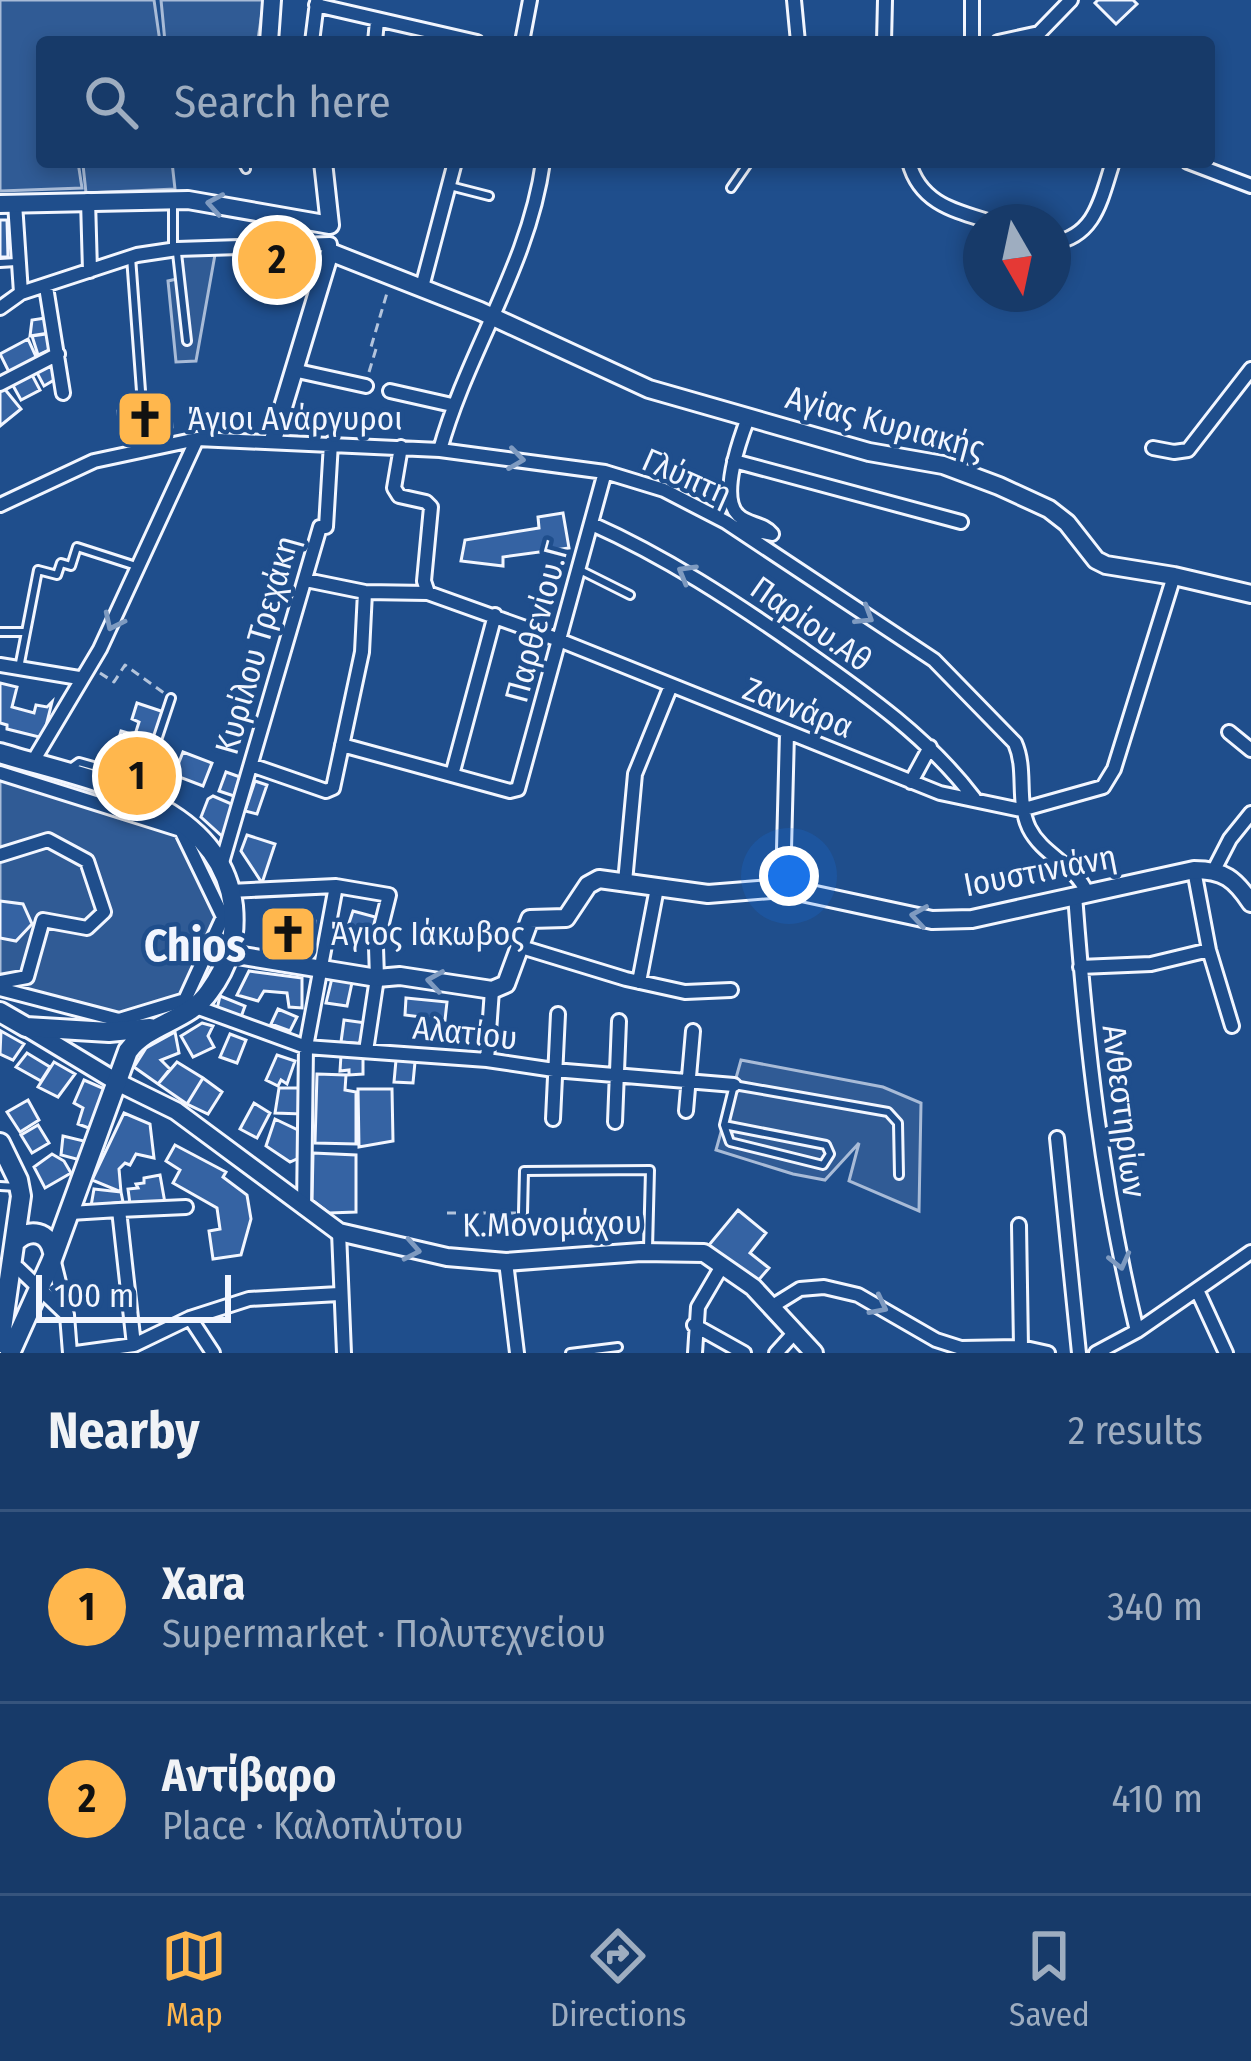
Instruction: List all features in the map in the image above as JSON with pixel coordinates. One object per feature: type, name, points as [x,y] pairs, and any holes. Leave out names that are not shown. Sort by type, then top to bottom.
[{"type":"main road","points":[[269,36],[272,0]]},
{"type":"main road","points":[[274,440],[330,240],[324,168]]},
{"type":"main road","name":"Αγίας Κυριακής","points":[[7,204],[173,200],[330,240],[392,275],[630,382],[979,478],[1049,509],[1106,565],[1250,591]]},
{"type":"main road","points":[[0,753],[138,797],[181,821],[221,866],[232,900],[231,955],[196,1007],[132,1045],[52,1259],[10,1353]]},
{"type":"main road","name":"Ιουστινιάνη","points":[[625,882],[708,894],[783,888],[932,920],[972,919],[1194,870],[1214,870]]},
{"type":"main road","points":[[1214,870],[1233,879],[1251,903]]},
{"type":"main road","points":[[231,955],[492,990],[506,984],[530,919],[566,918],[593,880],[625,882]]},
{"type":"main road","points":[[0,1012],[26,1027],[109,1032],[154,1028]]},
{"type":"main road","name":"Κ.Μονομάχου","points":[[26,1027],[155,1099],[339,1232],[447,1257],[506,1262],[704,1253],[753,1287],[814,1353]]},
{"type":"main road","points":[[0,1143],[10,1187],[15,1254],[0,1343]]},
{"type":"main road","points":[[15,1254],[25,1234],[38,1233],[49,1240],[52,1259]]},
{"type":"main road","points":[[15,1254],[30,1274],[52,1259]]},
{"type":"street","points":[[523,36],[530,0]]},
{"type":"street","points":[[794,0],[797,36]]},
{"type":"street","points":[[884,36],[885,0]]},
{"type":"street","points":[[972,0],[972,36]]},
{"type":"street","points":[[1026,36],[1040,33],[1071,0]]},
{"type":"street","points":[[313,36],[317,3],[376,22],[447,36]]},
{"type":"street","points":[[376,22],[376,36]]},
{"type":"street","points":[[422,287],[454,168]]},
{"type":"street","points":[[440,450],[452,405],[495,318],[524,236],[541,168]]},
{"type":"street","points":[[911,168],[941,206],[963,213]]},
{"type":"street","points":[[1071,236],[1085,230],[1094,218],[1111,168]]},
{"type":"street","points":[[1204,168],[1251,186]]},
{"type":"street","points":[[88,200],[90,271]]},
{"type":"street","points":[[7,204],[21,292]]},
{"type":"street","points":[[0,308],[21,292],[131,257],[175,249],[330,240]]},
{"type":"street","points":[[46,286],[63,393]]},
{"type":"street","points":[[0,384],[58,354]]},
{"type":"street","points":[[1154,448],[1188,450],[1251,369]]},
{"type":"street","points":[[293,370],[366,386]]},
{"type":"street","points":[[390,391],[452,405]]},
{"type":"street","points":[[726,523],[772,534],[736,513],[730,488],[748,418]]},
{"type":"street","points":[[32,763],[140,567],[197,439]]},
{"type":"street","name":"Γλύπτη","points":[[0,505],[94,461],[197,439],[440,450],[604,472],[686,500],[934,660],[1015,743],[1020,758],[1021,810]]},
{"type":"street","name":"Κυρίλου Τρεχάκη","points":[[221,866],[320,526],[326,527],[331,443]]},
{"type":"street","points":[[401,447],[394,488],[399,496],[431,507],[424,581],[428,592]]},
{"type":"street","points":[[734,461],[962,522]]},
{"type":"street","name":"Παρθενίου.Γ","points":[[452,775],[510,791],[520,786],[604,472]]},
{"type":"street","name":"Παρίου.Αθ","points":[[592,524],[706,584],[840,676],[930,747],[975,799]]},
{"type":"street","points":[[1081,894],[1076,874],[1041,847],[1021,810],[1103,787],[1114,769],[1174,575]]},
{"type":"street","name":"Ζαννάρα","points":[[306,580],[365,592],[428,592],[560,640],[940,794],[1021,810]]},
{"type":"street","points":[[251,765],[329,790],[334,785],[362,652],[365,592]]},
{"type":"street","points":[[342,745],[452,775],[495,616]]},
{"type":"street","points":[[0,665],[80,678]]},
{"type":"street","points":[[625,882],[635,774],[670,688]]},
{"type":"street","points":[[1229,732],[1251,750]]},
{"type":"street","points":[[783,888],[787,733]]},
{"type":"street","points":[[910,782],[930,747]]},
{"type":"street","points":[[0,773],[181,830],[223,917],[185,1000],[119,1020],[0,986]]},
{"type":"street","points":[[1214,870],[1251,813]]},
{"type":"street","points":[[1230,839],[1251,834]]},
{"type":"street","points":[[0,855],[48,840],[87,861],[104,912],[88,928],[43,920],[27,977],[0,986]]},
{"type":"street","points":[[1194,870],[1209,950],[1232,1026]]},
{"type":"street","points":[[232,900],[336,886],[383,892],[391,898],[376,947],[366,1051]]},
{"type":"street","points":[[297,1204],[304,1186],[307,1047],[336,886]]},
{"type":"street","points":[[639,982],[657,888]]},
{"type":"street","name":"Ανθεστηρίων","points":[[1081,894],[1080,967],[1101,1155],[1114,1237],[1137,1331]]},
{"type":"street","points":[[518,946],[685,992],[731,990]]},
{"type":"street","points":[[1080,967],[1151,964],[1209,950]]},
{"type":"street","points":[[488,1060],[492,990]]},
{"type":"street","name":"Αλατίου","points":[[196,1007],[307,1047],[734,1085]]},
{"type":"street","points":[[553,1119],[558,1013]]},
{"type":"street","points":[[615,1122],[619,1021]]},
{"type":"street","points":[[686,1111],[693,1030]]},
{"type":"street","points":[[1057,1138],[1079,1353]]},
{"type":"street","points":[[70,1213],[186,1207]]},
{"type":"street","points":[[119,1210],[134,1345]]},
{"type":"street","points":[[1019,1225],[1022,1347]]},
{"type":"street","points":[[339,1232],[344,1353]]},
{"type":"street","points":[[1096,1353],[1137,1331],[1251,1252]]},
{"type":"street","points":[[15,1254],[38,1287],[67,1315]]},
{"type":"street","points":[[52,1259],[73,1353],[134,1345],[190,1318],[249,1299],[339,1294]]},
{"type":"street","points":[[506,1262],[517,1353]]},
{"type":"street","points":[[695,1353],[694,1325],[704,1293],[722,1265]]},
{"type":"street","points":[[771,1306],[800,1289],[824,1288],[859,1295],[935,1340],[961,1348],[1022,1347],[1048,1353]]},
{"type":"street","points":[[1196,1290],[1226,1353]]},
{"type":"street","points":[[190,1318],[213,1353]]},
{"type":"street","points":[[694,1325],[744,1353]]},
{"type":"street","points":[[776,1353],[794,1332]]},
{"type":"lane","points":[[357,16],[362,0]]},
{"type":"lane","points":[[731,188],[744,168]]},
{"type":"lane","points":[[450,186],[489,196]]},
{"type":"lane","points":[[173,200],[187,341]]},
{"type":"lane","points":[[131,257],[141,391]]},
{"type":"lane","points":[[0,263],[16,262]]},
{"type":"lane","points":[[366,386],[390,391]]},
{"type":"lane","points":[[20,668],[38,570],[57,575],[61,563],[70,566],[76,547],[140,567]]},
{"type":"lane","points":[[580,571],[630,596]]},
{"type":"lane","points":[[0,632],[26,632]]},
{"type":"lane","points":[[138,797],[171,698]]},
{"type":"lane","points":[[724,1125],[821,1143],[830,1149],[829,1159],[819,1165],[730,1142],[724,1125],[734,1085],[888,1112],[898,1123],[899,1175]]},
{"type":"lane","points":[[524,1213],[524,1171],[650,1171],[648,1252]]},
{"type":"lane","points":[[570,1353],[618,1347]]},
{"type":"path","points":[[366,386],[376,349],[371,347],[392,275]]},
{"type":"path","points":[[88,665],[114,682],[125,665],[171,698]]},
{"type":"path","points":[[447,1213],[524,1213]]},
{"type":"shaded area","points":[[0,0],[154,0],[159,36],[36,36],[36,168],[79,168],[82,188],[0,191]]},
{"type":"shaded area","points":[[161,0],[264,0],[258,36],[164,36]]},
{"type":"shaded area","points":[[83,168],[173,168],[175,189],[86,193]]},
{"type":"shaded area","points":[[216,249],[196,361],[176,362],[168,281],[181,278],[179,250]]},
{"type":"shaded area","points":[[0,766],[149,808],[181,830],[216,876],[224,924],[215,962],[200,987],[185,1000],[119,1020],[51,1009],[0,982]]},
{"type":"shaded area","points":[[741,1060],[883,1087],[921,1103],[919,1211],[849,1181],[859,1143],[825,1180],[716,1150]]},
{"type":"building","points":[[1095,3],[1137,4],[1116,24]]},
{"type":"building","points":[[0,220],[7,220],[8,257],[0,257]]},
{"type":"building","points":[[52,317],[55,332],[30,336],[32,320]]},
{"type":"building","points":[[53,333],[55,347],[38,355],[32,336]]},
{"type":"building","points":[[28,339],[37,359],[9,372],[0,354]]},
{"type":"building","points":[[56,364],[59,377],[44,386],[36,371]]},
{"type":"building","points":[[30,371],[40,390],[21,400],[11,382]]},
{"type":"building","points":[[3,387],[21,409],[0,426],[0,390]]},
{"type":"building","name":"Άγιοι Ανάργυροι","points":[[170,406],[172,427],[120,432],[118,411]]},
{"type":"building","points":[[563,513],[569,548],[503,557],[503,566],[461,561],[465,540],[539,528],[538,517]]},
{"type":"building","points":[[0,683],[17,687],[12,707],[34,713],[36,705],[47,707],[52,702],[43,738],[0,723]]},
{"type":"building","points":[[137,703],[164,712],[146,769],[126,763],[139,722],[132,719]]},
{"type":"building","points":[[121,731],[135,735],[126,763],[113,758]]},
{"type":"building","points":[[183,752],[212,763],[203,786],[174,775]]},
{"type":"building","points":[[226,772],[240,777],[234,796],[219,791]]},
{"type":"building","points":[[255,781],[267,785],[257,814],[245,811]]},
{"type":"building","points":[[213,796],[234,805],[224,838],[201,817]]},
{"type":"building","points":[[247,835],[275,844],[262,883],[241,851]]},
{"type":"building","points":[[0,901],[23,904],[32,924],[16,941],[0,938]]},
{"type":"building","points":[[353,911],[379,918],[373,942],[356,939],[357,932],[347,929]]},
{"type":"building","name":"Άγιος Ιάκωβος","points":[[267,914],[315,921],[310,955],[262,948]]},
{"type":"building","points":[[249,971],[302,978],[302,1008],[289,1007],[287,993],[264,991],[258,1001],[237,995]]},
{"type":"building","points":[[333,974],[353,978],[347,1006],[326,1003]]},
{"type":"building","points":[[220,996],[245,1006],[241,1017],[217,1009]]},
{"type":"building","points":[[406,998],[447,1002],[445,1020],[405,1015]]},
{"type":"building","points":[[278,1009],[297,1017],[290,1031],[271,1024]]},
{"type":"building","points":[[344,1020],[366,1023],[364,1044],[341,1042]]},
{"type":"building","points":[[202,1023],[213,1026],[208,1036],[214,1047],[193,1057],[181,1036]]},
{"type":"building","points":[[1,1031],[24,1044],[13,1060],[0,1054]]},
{"type":"building","points":[[175,1032],[179,1053],[161,1060],[170,1069],[158,1084],[134,1067],[146,1048]]},
{"type":"building","points":[[230,1034],[246,1040],[237,1063],[220,1057]]},
{"type":"building","points":[[27,1053],[50,1067],[41,1081],[16,1067]]},
{"type":"building","points":[[277,1055],[295,1061],[287,1084],[281,1080],[278,1086],[266,1080]]},
{"type":"building","points":[[341,1055],[363,1056],[363,1074],[340,1071]]},
{"type":"building","points":[[396,1060],[415,1062],[413,1083],[394,1082]]},
{"type":"building","points":[[54,1062],[75,1074],[58,1097],[38,1087]]},
{"type":"building","points":[[177,1062],[203,1078],[187,1104],[158,1084]]},
{"type":"building","points":[[317,1074],[346,1075],[345,1090],[356,1092],[356,1144],[315,1143]]},
{"type":"building","points":[[203,1078],[222,1092],[208,1114],[187,1104]]},
{"type":"building","points":[[84,1080],[107,1090],[94,1130],[78,1124],[83,1108],[74,1103]]},
{"type":"building","points":[[279,1088],[303,1088],[302,1114],[275,1113]]},
{"type":"building","points":[[358,1089],[392,1089],[393,1141],[359,1147]]},
{"type":"building","points":[[28,1100],[39,1120],[20,1132],[7,1112]]},
{"type":"building","points":[[254,1103],[270,1113],[257,1138],[240,1129]]},
{"type":"building","points":[[124,1113],[150,1124],[154,1158],[136,1154],[130,1165],[119,1169],[121,1192],[92,1180]]},
{"type":"building","points":[[275,1119],[302,1132],[301,1157],[290,1162],[266,1146]]},
{"type":"building","points":[[38,1125],[49,1143],[32,1153],[21,1135]]},
{"type":"building","points":[[63,1136],[84,1141],[80,1160],[61,1155]]},
{"type":"building","points":[[175,1145],[226,1172],[223,1177],[247,1195],[251,1219],[241,1255],[213,1259],[209,1231],[220,1229],[217,1208],[173,1183],[180,1170],[166,1161]]},
{"type":"building","points":[[313,1153],[356,1155],[356,1212],[329,1213],[312,1200]]},
{"type":"building","points":[[52,1154],[71,1173],[45,1188],[34,1167]]},
{"type":"building","points":[[160,1175],[165,1203],[130,1204],[128,1189],[138,1188],[136,1184],[144,1183],[144,1178]]},
{"type":"building","points":[[94,1189],[121,1192],[123,1202],[91,1206]]},
{"type":"building","points":[[738,1210],[766,1233],[750,1253],[769,1268],[756,1283],[709,1245]]},
{"type":"place","name":"Αντίβαρο","points":[[277,260]]},
{"type":"place","name":"Άγιοι Ανάργυροι","points":[[145,419]]},
{"type":"place","name":"Xara","points":[[137,776]]},
{"type":"place","name":"Άγιος Ιάκωβος","points":[[288,934]]},
{"type":"district","name":"Chios","points":[[195,946]]}]
